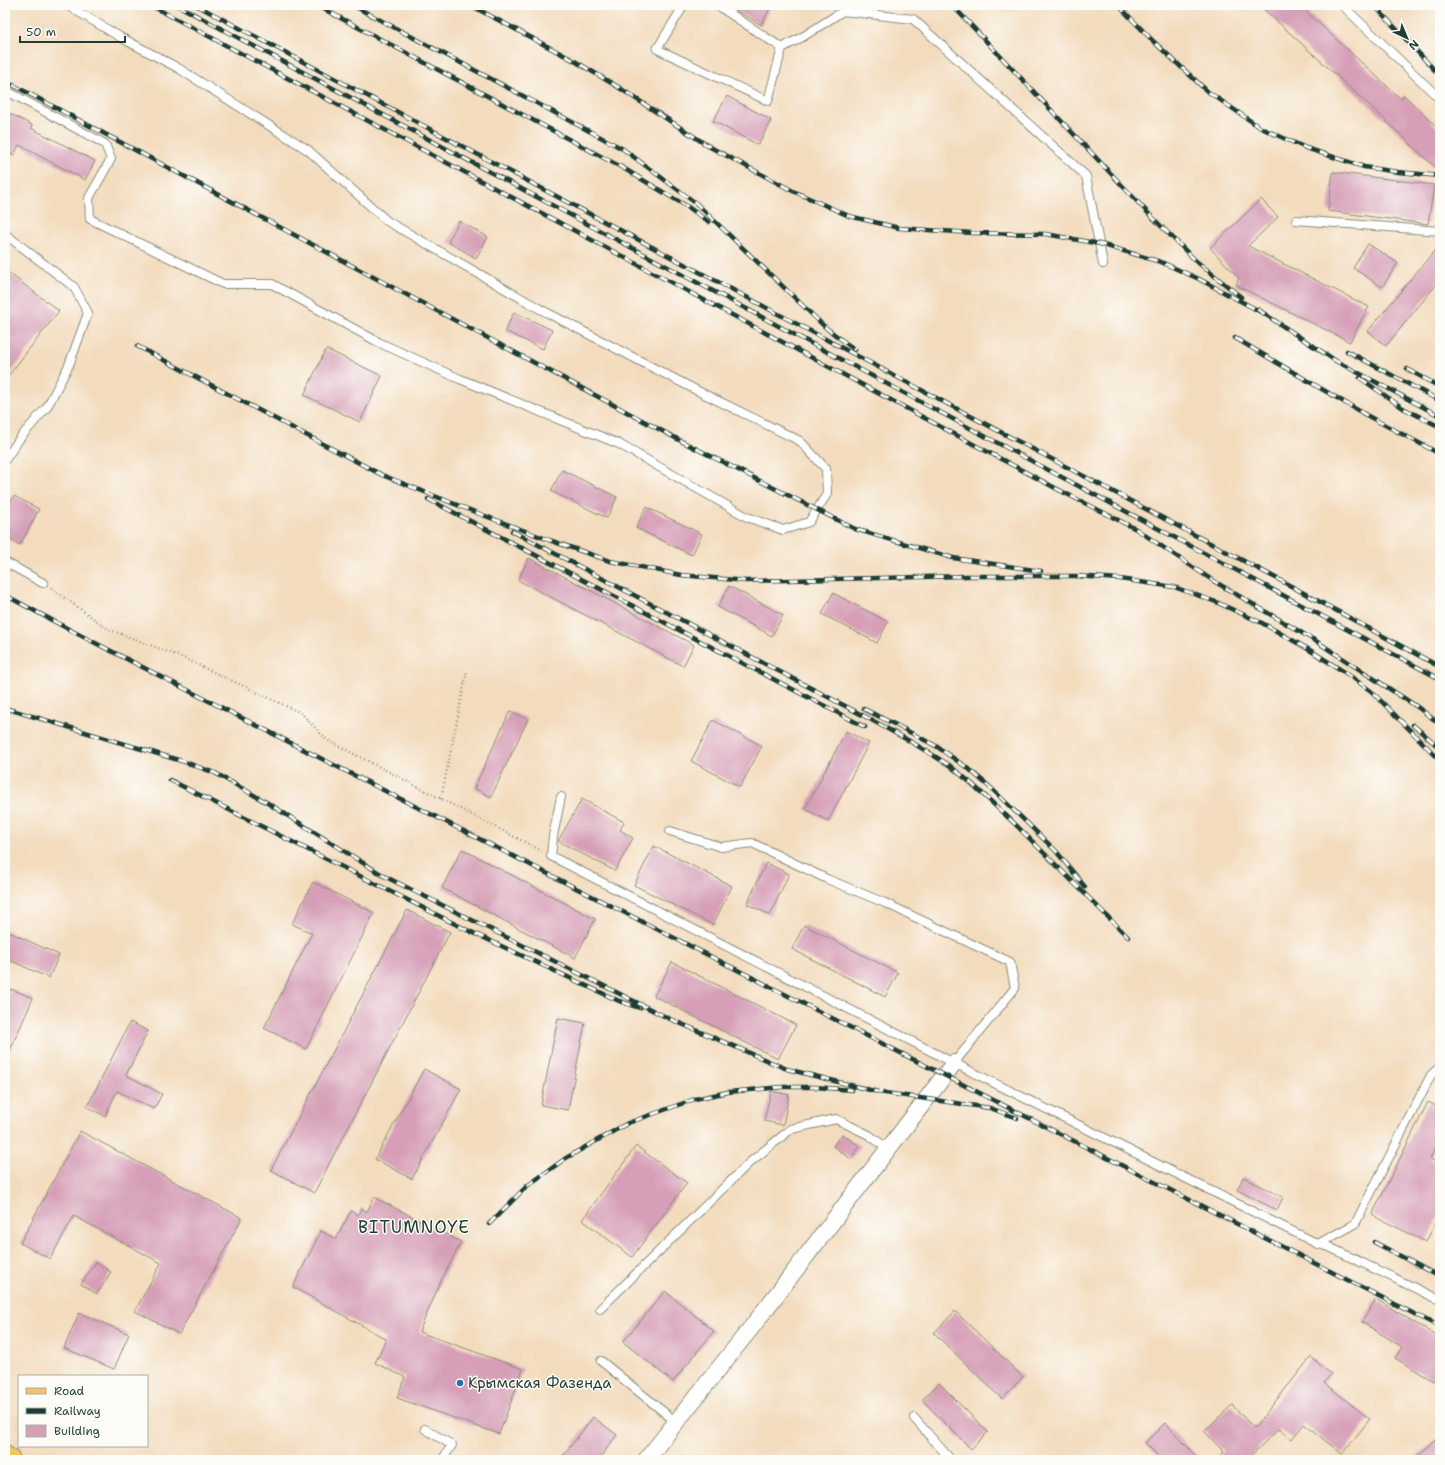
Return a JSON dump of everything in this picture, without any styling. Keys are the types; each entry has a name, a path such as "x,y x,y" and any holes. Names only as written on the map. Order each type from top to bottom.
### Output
{"main road":[{"path":"5,1457 9,1460"}],"street":[{"path":"646,1460 751,1328 954,1063"}],"lane":[{"path":"5,90 105,144 111,159 89,198 90,219 223,284 272,284 380,343 460,379 618,444 747,517 783,530 809,522 827,494 826,469 800,441 698,391 540,309 387,221 308,150 178,68 120,37 68,5"},
{"path":"684,5 657,49 768,100 782,48 843,11 913,19 1086,176 1103,264"},
{"path":"717,5 782,48"},
{"path":"1342,5 1440,99"},
{"path":"1296,220 1440,231"},
{"path":"5,234 74,287 88,313 69,365 47,407 20,438 5,460"},
{"path":"5,562 43,583"},
{"path":"561,796 553,836 552,856 954,1063 1318,1244 1327,1246 1440,1300"},
{"path":"670,831 721,847 752,842 827,879 1010,962 1014,988 954,1063"},
{"path":"1318,1244 1355,1224 1431,1075 1440,1067"},
{"path":"600,1309 749,1162 791,1129 836,1119 869,1134 888,1149"},
{"path":"601,1361 676,1422"},
{"path":"914,1418 951,1460"},
{"path":"424,1429 452,1445 442,1460"}],"path":[{"path":"43,583 108,629 179,656 301,713 327,740 552,856"},
{"path":"441,799 467,671"}],"building":[{"path":"727,5 772,5 761,25"},
{"path":"1259,5 1299,5 1401,99 1404,95 1440,130 1440,172 1380,115"},
{"path":"727,96 771,120 758,145 713,121"},
{"path":"5,111 32,125 31,128 95,161 85,180 19,145 14,155 5,150"},
{"path":"1333,172 1434,185 1428,224 1328,211"},
{"path":"1261,199 1278,217 1248,246 1369,307 1350,342 1236,285 1239,278 1210,248"},
{"path":"459,221 488,237 476,258 448,242"},
{"path":"1368,244 1398,263 1382,287 1353,268"},
{"path":"1440,244 1440,280 1386,346 1368,331"},
{"path":"5,270 59,311 5,380"},
{"path":"514,312 552,330 543,349 505,331"},
{"path":"326,349 382,376 360,422 304,395"},
{"path":"562,470 617,497 607,518 551,491"},
{"path":"14,496 39,509 20,545 5,537 5,512"},
{"path":"646,507 702,534 692,555 636,528"},
{"path":"529,558 694,645 683,666 518,580"},
{"path":"729,586 783,615 772,636 718,607"},
{"path":"833,593 888,622 877,643 822,614"},
{"path":"510,711 528,719 491,797 474,788"},
{"path":"713,720 762,746 740,787 691,761"},
{"path":"846,731 869,743 828,821 805,809"},
{"path":"582,799 624,822 620,830 633,838 615,871 558,841"},
{"path":"654,846 732,886 713,925 634,885"},
{"path":"462,849 595,919 575,958 442,888"},
{"path":"766,863 789,874 770,915 747,904"},
{"path":"313,882 374,913 306,1049 264,1028 312,933 292,924"},
{"path":"407,910 450,932 314,1193 271,1170"},
{"path":"804,925 898,973 885,997 792,949"},
{"path":"5,930 59,955 49,978 5,958"},
{"path":"672,962 796,1025 778,1059 654,996"},
{"path":"11,989 33,998 5,1062 5,1003"},
{"path":"558,1018 585,1023 568,1110 541,1105"},
{"path":"130,1022 148,1031 126,1075 162,1094 154,1109 117,1091 105,1116 87,1107"},
{"path":"424,1069 461,1089 412,1179 375,1159"},
{"path":"771,1091 789,1095 783,1125 764,1121"},
{"path":"1428,1102 1440,1108 1440,1138 1430,1159 1440,1164 1440,1213 1426,1242 1372,1215"},
{"path":"80,1131 242,1218 179,1334 135,1311 161,1263 74,1216 50,1259 20,1243"},
{"path":"842,1134 860,1146 851,1159 833,1146"},
{"path":"636,1146 687,1183 632,1257 582,1220"},
{"path":"1243,1177 1283,1197 1277,1210 1237,1190"},
{"path":"374,1197 461,1242 441,1281 419,1332 523,1369 499,1434 397,1398 405,1377 375,1363 386,1339 293,1287 321,1231 336,1239 351,1211 358,1215 361,1208 367,1212"},
{"path":"96,1262 111,1272 97,1294 81,1284"},
{"path":"665,1291 714,1331 673,1382 623,1342"},
{"path":"1376,1299 1440,1338 1440,1385 1395,1358 1402,1347 1362,1322"},
{"path":"955,1311 1023,1377 1002,1399 934,1333"},
{"path":"79,1313 129,1334 114,1369 64,1348"},
{"path":"1311,1357 1331,1374 1324,1383 1370,1419 1342,1454 1304,1424 1292,1439 1279,1429 1246,1460 1216,1460 1224,1452 1204,1431 1232,1405 1254,1428"},
{"path":"939,1383 988,1432 971,1449 922,1400"},
{"path":"593,1417 617,1435 598,1460 560,1460"},
{"path":"1165,1423 1200,1460 1162,1460 1145,1443"},
{"path":"1440,1437 1440,1460 1412,1460"}],"railway":[{"path":"150,5 1059,490 1136,529 1212,580 1319,643 1416,706 1440,724"},
{"path":"177,5 1440,679"},
{"path":"196,5 1289,585 1440,667"},
{"path":"316,5 623,168 688,207 709,222"},
{"path":"352,5 623,149 697,204 825,327 855,350"},
{"path":"470,5 573,60 618,87 710,147 793,191 849,216 899,228 972,233 1046,234 1100,244 1161,262 1199,279 1261,312"},
{"path":"952,5 1149,214 1196,261 1241,297"},
{"path":"1118,5 1153,41 1207,91 1261,128 1306,148 1364,167 1440,176"},
{"path":"1374,5 1440,76"},
{"path":"13,85 683,442 855,529 953,558 1041,571"},
{"path":"1257,309 1336,361 1440,416"},
{"path":"1235,338 1366,415 1440,454"},
{"path":"137,346 382,475 480,514 610,561 681,575 746,581 967,576 1075,576 1120,579 1174,587 1216,602 1262,623 1346,673 1371,691 1440,760"},
{"path":"1347,351 1440,401"},
{"path":"1407,369 1440,387"},
{"path":"1360,378 1403,408 1440,427"},
{"path":"428,499 865,727"},
{"path":"512,531 868,718 949,765 1013,822 1128,937"},
{"path":"5,595 326,761 1440,1327"},
{"path":"5,708 185,762 215,773 266,802 384,876 670,1019 787,1069 878,1092 990,1108 1017,1118"},
{"path":"864,709 936,746 969,769 1056,851 1085,887"},
{"path":"1413,725 1440,748"},
{"path":"170,780 465,929 619,1001 640,1008"},
{"path":"489,1224 527,1186 566,1158 628,1123 695,1099 728,1092 783,1087 815,1087 852,1090"},
{"path":"1374,1242 1440,1277"}],"place":[{"name":"Крымская Фазенда","path":"460,1383"}],"district":[{"name":"BITUMNOYE","path":"414,1227"}]}
